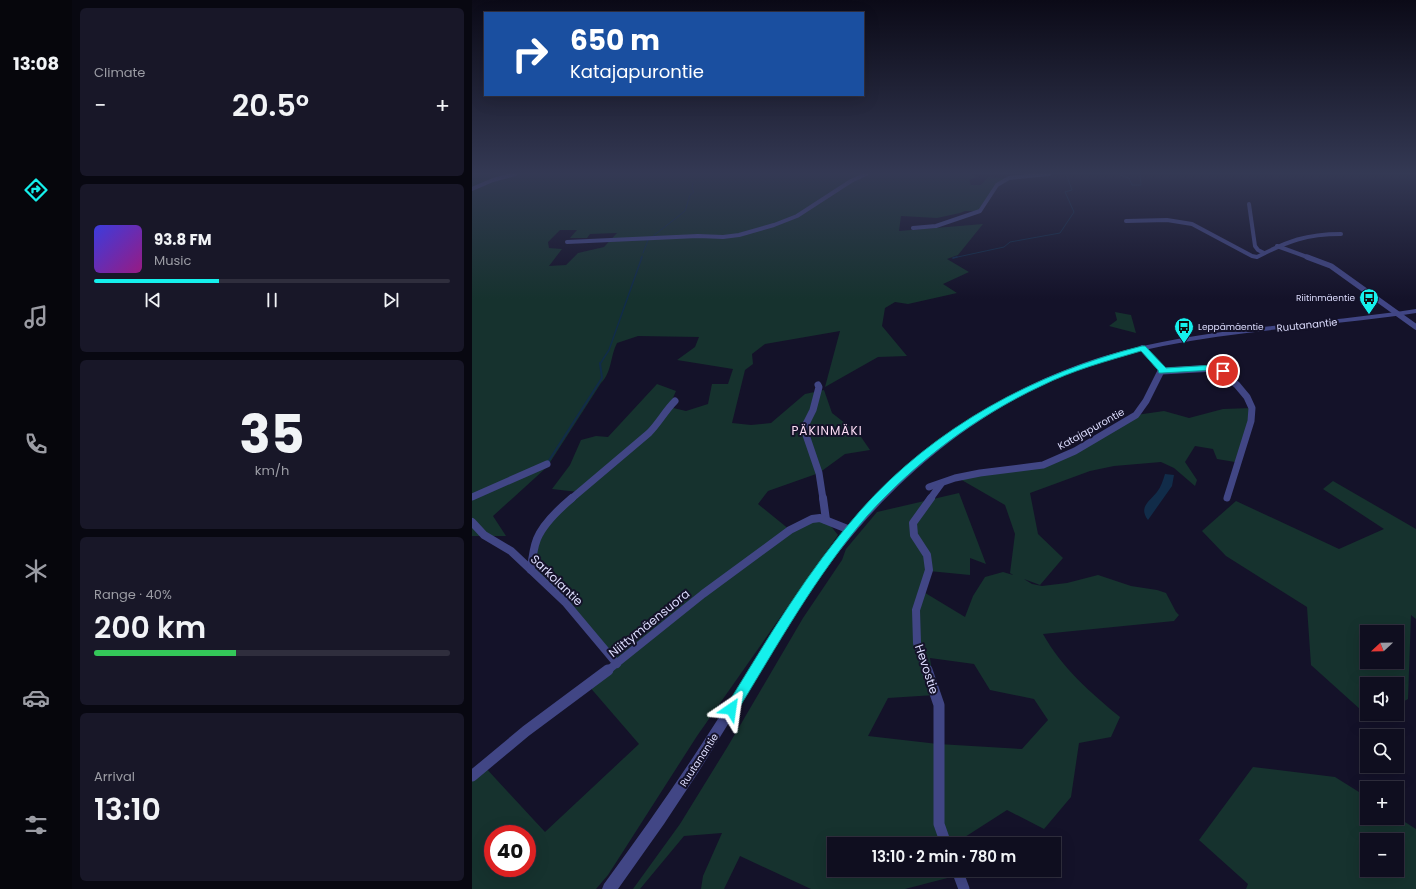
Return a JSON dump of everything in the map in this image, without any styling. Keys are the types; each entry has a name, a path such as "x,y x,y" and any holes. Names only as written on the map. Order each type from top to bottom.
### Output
{"street":[{"path":"567,242 698,236 732,237 774,225 798,215"},
{"path":"913,228 936,226 967,215"},
{"path":"1251,215 1255,246 1258,250 1264,253"},
{"path":"1126,221 1167,220 1184,222 1199,227 1254,257 1259,257 1277,246 1296,240 1319,235 1340,234"},
{"path":"1277,246 1331,266 1416,327"},
{"name":"Ruutanantie","path":"609,889 653,831 707,748 788,617 823,566 850,530 879,497 926,453 973,420 1020,393 1059,375 1110,357 1142,348 1214,335 1349,321 1416,311"},
{"path":"1142,348 1162,369 1162,371 1215,368 1223,371 1245,394 1252,408 1251,421 1227,498"},
{"name":"Katajapurontie","path":"929,487 956,478 980,473 1043,465 1075,451 1136,415 1146,401 1162,371"},
{"path":"818,385 813,410 805,426 805,432 819,473 826,520"},
{"path":"531,570 532,551 536,538 545,526 566,503 649,433 659,423 669,407 675,401"},
{"path":"472,497 547,464"},
{"name":"Hevostie","path":"941,484 913,523 914,535 927,555 928,570 916,610 917,643 939,705 938,824 943,837"},
{"name":"Niittymäensuora","path":"472,776 526,731 617,664 703,594 790,530 812,519 820,518 850,530"},
{"name":"Sarkolantie","path":"472,522 484,535 511,551 566,602 617,664"},
{"path":"959,877 964,889"}],"green space":[{"path":"472,215 949,215 937,218 901,216 899,231 983,224 958,255 947,259 969,272 943,284 957,293 908,304 895,302 885,308 882,326 907,356 878,357 825,387 840,331 765,344 752,354 753,364 745,370 732,423 751,425 771,423 805,394 824,390 832,413 859,434 870,450 845,454 819,473 768,491 758,504 790,530 812,519 826,520 838,535 697,736 608,875 596,889 472,889 472,776 484,766 545,832 639,744 588,685 617,664 531,570 537,538 578,492 552,489 570,465 581,440 596,436 608,437 657,384 676,391 669,407 686,411 708,404 712,384 728,384 733,369 677,360 695,347 699,337 638,336 617,343 605,379 547,467 493,516 506,536 472,536","holes":["560,230 577,230 570,238 587,238 590,234 617,233 604,247 578,253 566,265 549,266 562,249 549,248 548,242"]},
{"path":"1115,312 1131,315 1136,333 1109,326 1117,320"},
{"path":"1252,408 1248,432 1235,462 1217,459 1213,449 1195,446 1185,462 1197,480 1195,486 1174,468 1161,462 1114,466 1090,471 1030,493 1038,534 1063,558 1040,585 1024,579 1032,584 1042,586 1067,583 1098,575 1131,586 1166,593 1179,615 1174,621 1043,634 1059,658 1077,679 1120,717 1111,737 1079,743 1071,797 1044,829 1007,810 965,837 827,837 827,877 951,877 905,889 811,889 740,856 724,889 701,889 703,876 722,833 684,836 640,889 633,889 680,824 728,746 803,618 842,560 846,549 877,512 959,493 986,564 970,558 970,575 929,571 922,591 965,617 973,596 985,577 1003,572 1013,575 1010,573 1015,534 1005,505 960,479 1043,465 1136,415 1164,411 1189,418 1223,409","holes":["930,658 974,664 990,690 1034,699 1048,720 1022,749 938,744 868,736 888,698 935,695"]},
{"path":"1333,481 1416,529 1416,619 1411,615 1408,699 1404,701 1404,677 1360,677 1360,709 1311,665 1307,607 1226,556 1202,531 1236,501 1339,549 1384,529 1323,489"},
{"path":"1253,767 1335,777 1360,793 1360,825 1404,825 1404,821 1416,829 1416,889 1246,889 1248,884 1199,840"}],"water":[{"path":"1165,474 1174,475 1172,486 1148,520 1144,511 1146,504 1158,490"}],"waterway":[{"path":"643,253 648,240 679,215"},
{"path":"957,257 953,258 1004,247 1010,242 1060,233 1072,215"},
{"path":"600,364 609,350 642,257"},
{"path":"548,462 602,378 600,364"}],"place":[{"name":"Riitinmäentie","path":"1369,315"},
{"name":"Leppämäentie","path":"1184,344"}],"district":[{"name":"PÄKINMÄKI","path":"827,430"}],"route":[{"path":"731,709 788,617 850,530 879,497 926,453 947,437 999,404 1039,383 1110,357 1142,348 1162,369 1162,371 1207,368 1215,368 1223,371"}]}
